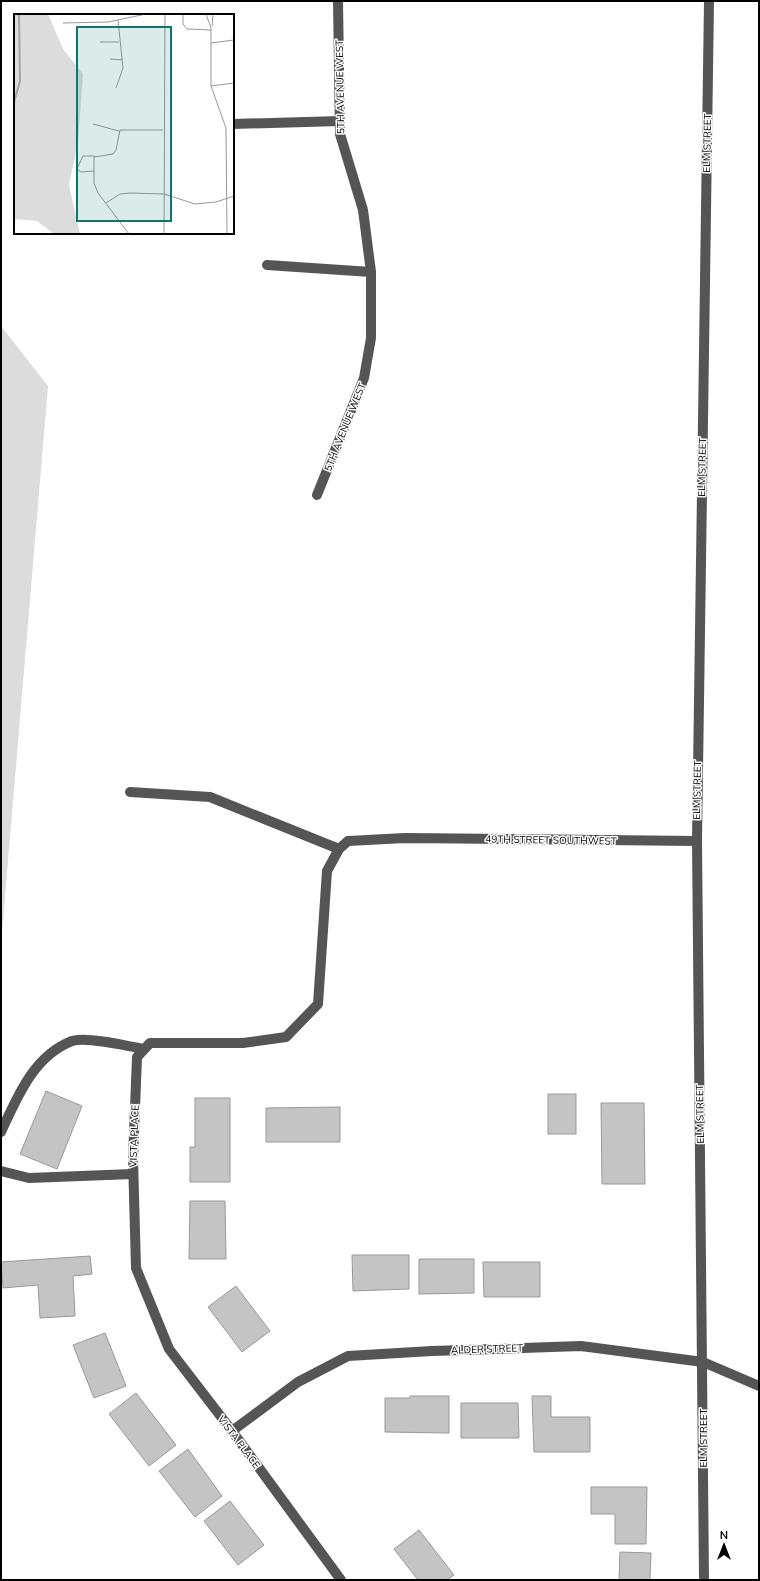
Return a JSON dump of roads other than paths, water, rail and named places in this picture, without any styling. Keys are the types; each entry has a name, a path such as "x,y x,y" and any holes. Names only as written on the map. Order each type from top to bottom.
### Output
{"street":[{"name":"5TH AVENUE WEST","path":"318,495 364,378 371,338 371,272 363,210 340,134 338,1"},
{"name":"ELM STREET","path":"704,1580 697,841 709,1"},
{"path":"234,124 340,121"},
{"path":"267,265 371,272"},
{"path":"1,1132 27,1079 49,1054 73,1040 97,1041 144,1049 150,1043 243,1043 286,1037 318,1004 327,871 339,849 210,797 130,792"},
{"name":"49TH STREET SOUTHWEST","path":"339,849 348,841 405,838 697,841"},
{"name":"VISTA PLACE","path":"144,1049 137,1057 133,1174 136,1268 169,1350 232,1431 341,1580"},
{"path":"1,1171 29,1178 133,1174"},
{"name":"ALDER STREET","path":"232,1431 298,1382 348,1356 432,1351 581,1346 703,1362 759,1386"}]}
